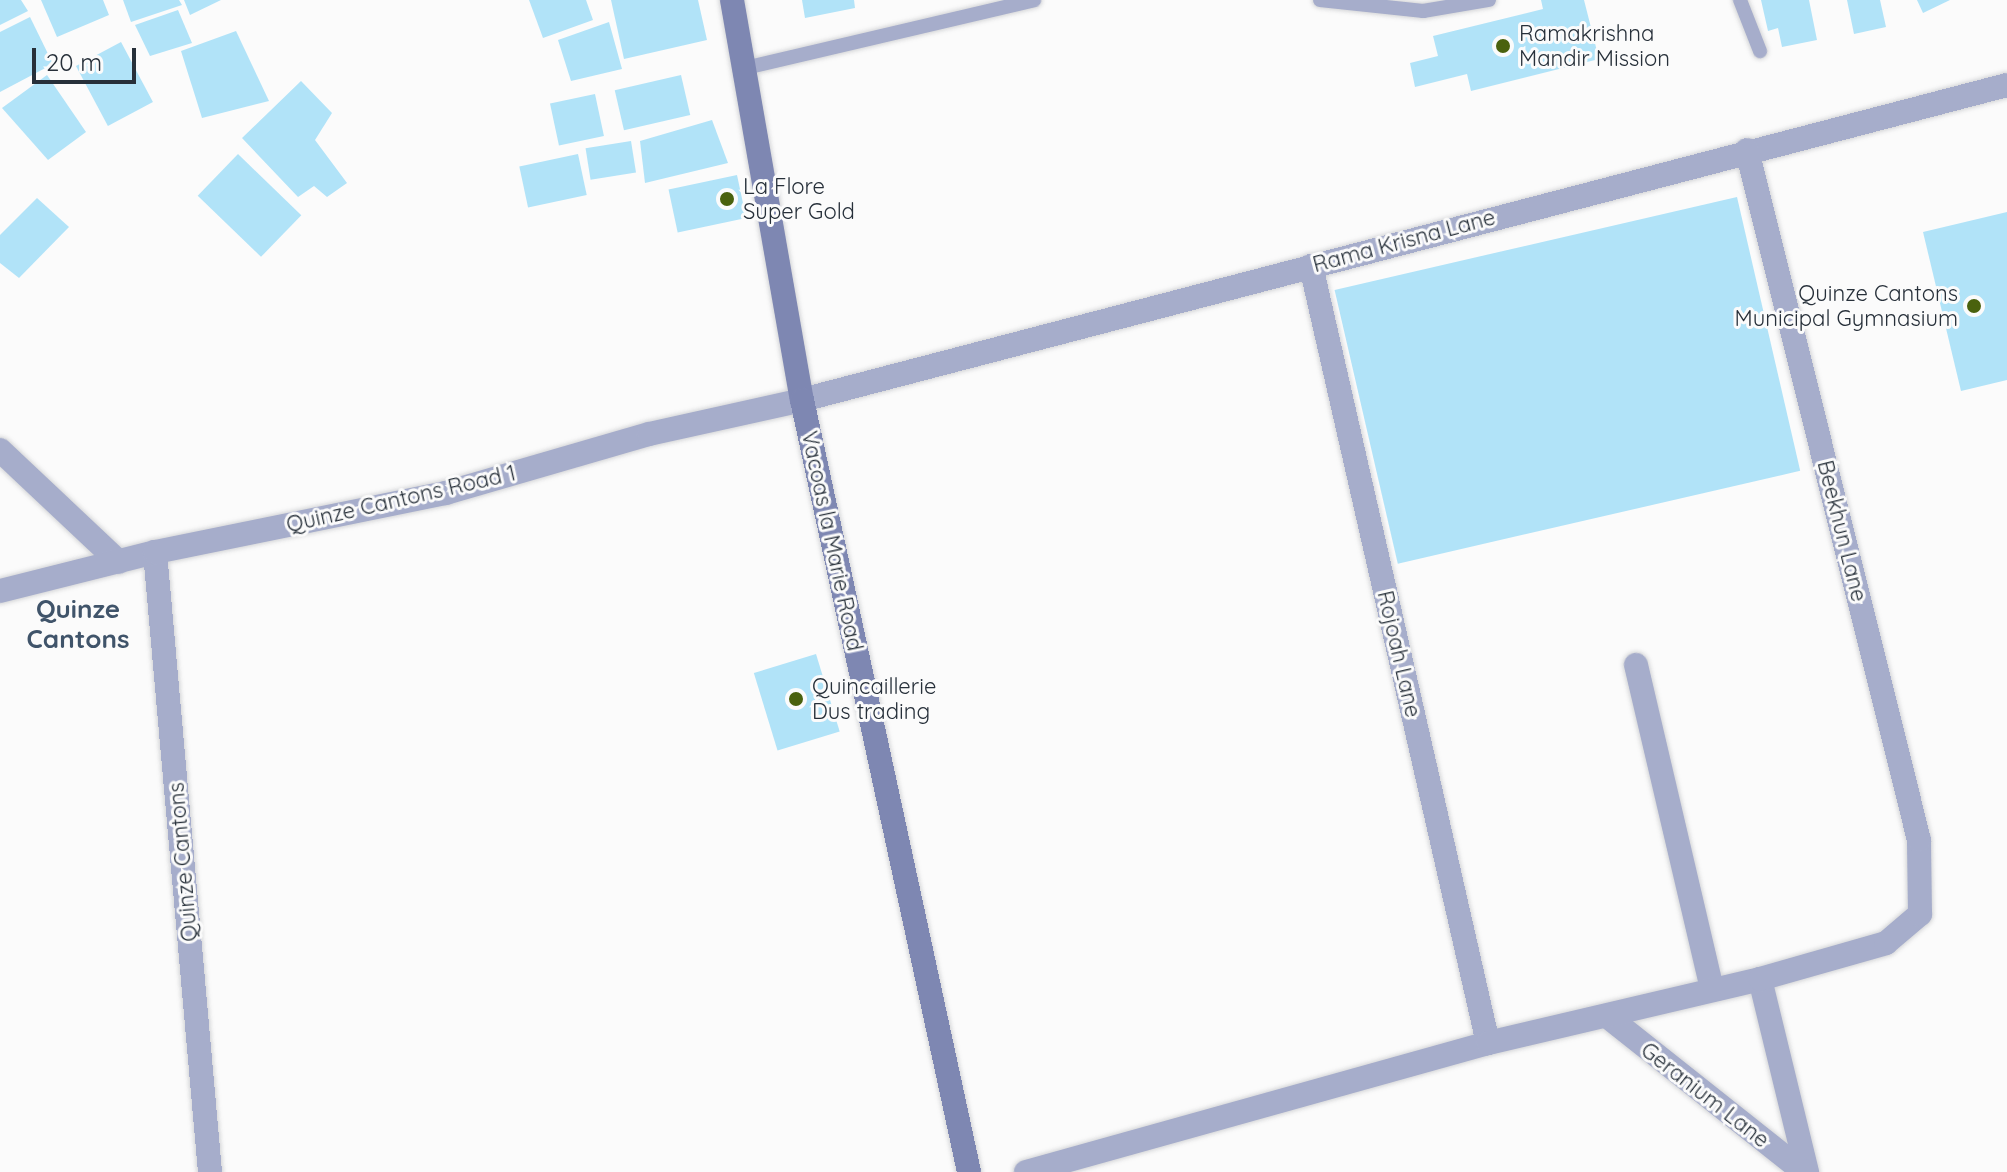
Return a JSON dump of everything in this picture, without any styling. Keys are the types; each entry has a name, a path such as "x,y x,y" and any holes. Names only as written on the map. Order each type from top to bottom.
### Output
{"main road":[{"name":"Vacoas la Marie Road","path":"732,0 802,400 969,1172"}],"street":[{"name":"Rama Krisna Lane","path":"802,400 1747,150 2007,85"},
{"name":"Beekhun Lane","path":"1747,150 1919,840 1920,914 1886,943 1760,979"},
{"name":"Rojoah Lane","path":"1311,266 1488,1043"},
{"name":"Quinze Cantons Road 1","path":"0,591 155,552 446,493 649,434 802,400"},
{"path":"0,450 119,562"},
{"name":"Quinze Cantons","path":"155,552 210,1172"},
{"path":"1636,665 1712,989"},
{"path":"1026,1172 1488,1043 1760,979 1806,1172"},
{"name":"Geranium Lane","path":"1607,1016 1806,1172"}],"lane":[{"path":"745,68 1034,0"},
{"path":"1320,0 1423,11 1489,0"},
{"path":"1740,0 1760,51"}],"building":[{"path":"0,0 21,0 28,11 0,25"},
{"path":"41,0 103,0 109,15 57,37"},
{"path":"123,0 179,0 182,5 131,22"},
{"path":"184,0 221,0 190,15"},
{"path":"529,0 586,0 593,20 543,38"},
{"path":"611,0 698,0 707,40 624,59"},
{"path":"802,0 854,0 855,8 805,18"},
{"path":"1541,0 1584,0 1599,59 1471,91 1467,74 1415,87 1410,63 1438,56 1433,36 1543,9"},
{"path":"1761,0 1809,0 1817,40 1782,47 1778,28 1768,31"},
{"path":"1847,0 1880,0 1886,27 1854,34"},
{"path":"1917,0 1950,0 1923,13"},
{"path":"178,10 192,43 150,56 135,25"},
{"path":"30,17 53,64 0,92 0,32"},
{"path":"609,22 622,69 571,81 558,40"},
{"path":"236,31 269,101 202,118 181,51"},
{"path":"121,42 153,102 108,126 76,66"},
{"path":"47,75 86,132 48,160 2,108"},
{"path":"681,75 690,115 624,130 615,90"},
{"path":"301,81 332,113 315,140 347,183 327,197 314,186 298,197 242,138"},
{"path":"595,94 604,136 559,146 550,104"},
{"path":"712,120 728,163 645,183 640,141"},
{"path":"631,141 636,173 591,180 586,148"},
{"path":"238,154 301,215 261,257 198,196"},
{"path":"578,154 587,195 528,208 519,166"},
{"path":"737,175 746,218 678,233 669,190"},
{"path":"1737,197 1800,471 1398,564 1335,290"},
{"path":"37,198 69,227 19,278 0,263 0,235"},
{"name":"Quinze Cantons Municipal Gymnasium","path":"2007,212 2007,380 1961,391 1923,232"},
{"name":"Quincaillerie Dus trading","path":"816,654 840,731 778,750 754,673"}],"place":[{"name":"Ramakrishna Mandir Mission","path":"1503,46"},
{"name":"La Flore Super Gold","path":"727,199"},
{"name":"Quinze Cantons Municipal Gymnasium","path":"1974,306"},
{"name":"Quincaillerie Dus trading","path":"796,699"}],"district":[{"name":"Quinze Cantons","path":"78,624"}]}
